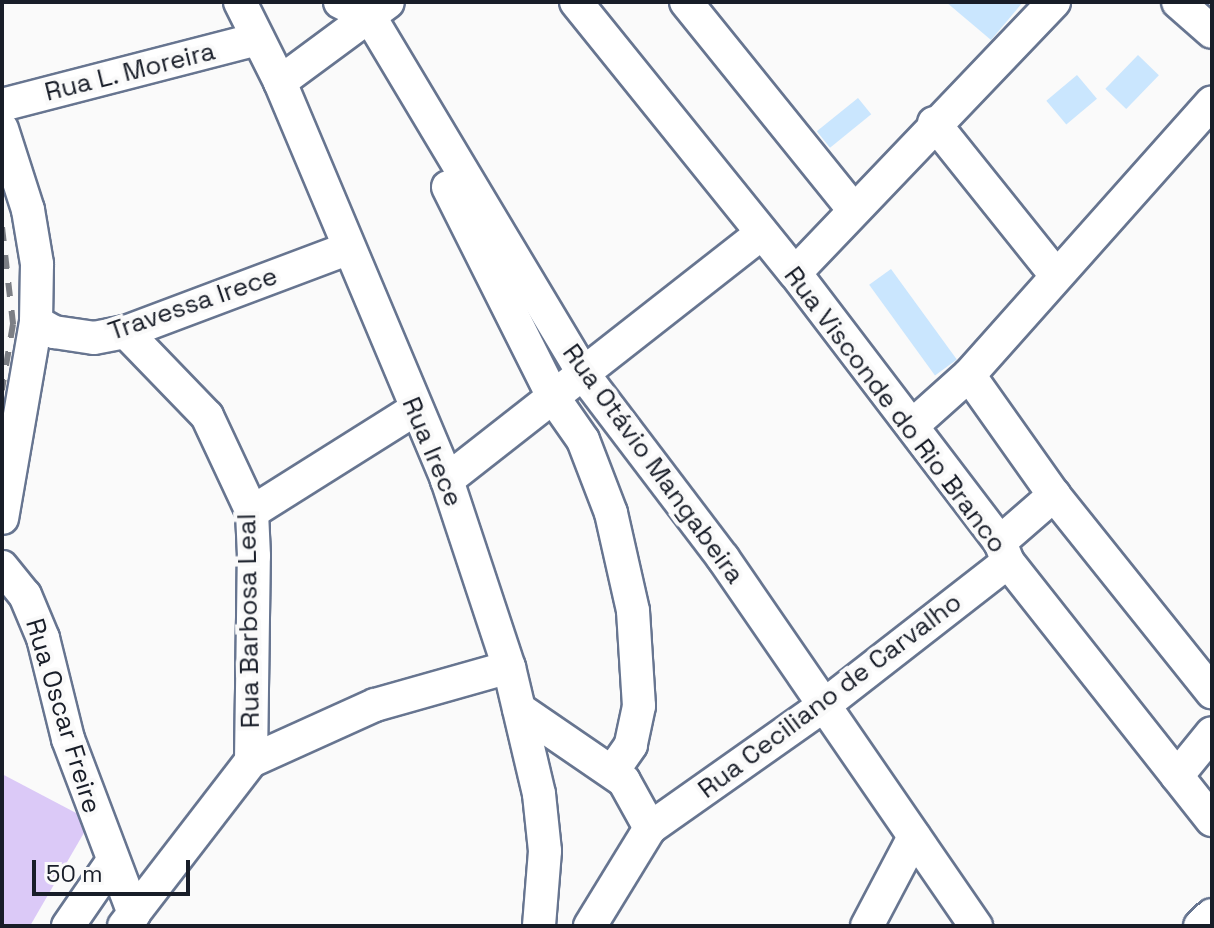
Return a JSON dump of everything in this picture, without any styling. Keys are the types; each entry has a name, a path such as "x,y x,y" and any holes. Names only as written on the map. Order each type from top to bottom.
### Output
{"street":[{"name":"Rua Irece","path":"240,2 280,82 414,410 447,480 509,667 545,851 538,925"},
{"name":"Rua Visconde do Rio Branco","path":"576,2 795,273 913,425 1004,552 1212,820"},
{"path":"686,2 854,210"},
{"path":"795,273 934,123 1054,2"},
{"path":"1178,2 1212,32"},
{"path":"280,82 359,10"},
{"name":"Rua Otávio Mangabeira","path":"359,10 584,375 714,545 976,926"},
{"name":"Rua Otávio Mangabeira","path":"359,10 553,397 600,477 633,611 639,706 631,745 613,771"},
{"name":"Rua L. Moreira","path":"2,105 258,39"},
{"path":"913,425 969,375 1055,274 1212,102"},
{"path":"934,123 1055,274"},
{"path":"2,129 28,210 36,322 2,518"},
{"path":"447,480 762,233"},
{"name":"Travessa Irece","path":"36,322 54,332 94,338 126,332 349,248"},
{"name":"Rua Barbosa Leal","path":"126,332 207,416 252,512 251,761 178,848 138,922"},
{"path":"969,375 1054,495 1212,692"},
{"path":"252,512 414,410"},
{"name":"Rua Ceciliano de Carvalho","path":"650,828 823,706 1004,552 1054,495"},
{"name":"Rua Oscar Freire","path":"2,567 25,595 43,638 68,739 112,862 138,922"},
{"path":"251,761 375,705 509,667"},
{"path":"519,709 613,771 650,828 590,926"},
{"path":"1177,776 1212,733"},
{"path":"867,926 914,837"},
{"path":"68,926 112,862"},
{"path":"1200,926 1212,915"}],"shaded area":[{"path":"2,774 78,814 85,831 30,926 2,926"}],"building":[{"path":"946,2 1023,2 991,40"},
{"path":"1138,55 1159,75 1126,109 1105,89"},
{"path":"1077,75 1097,99 1066,124 1046,101"},
{"path":"858,98 871,114 830,148 817,131"},
{"path":"891,269 957,360 935,375 869,285"}],"railway":[{"path":"2,227 13,324 2,390"}]}
